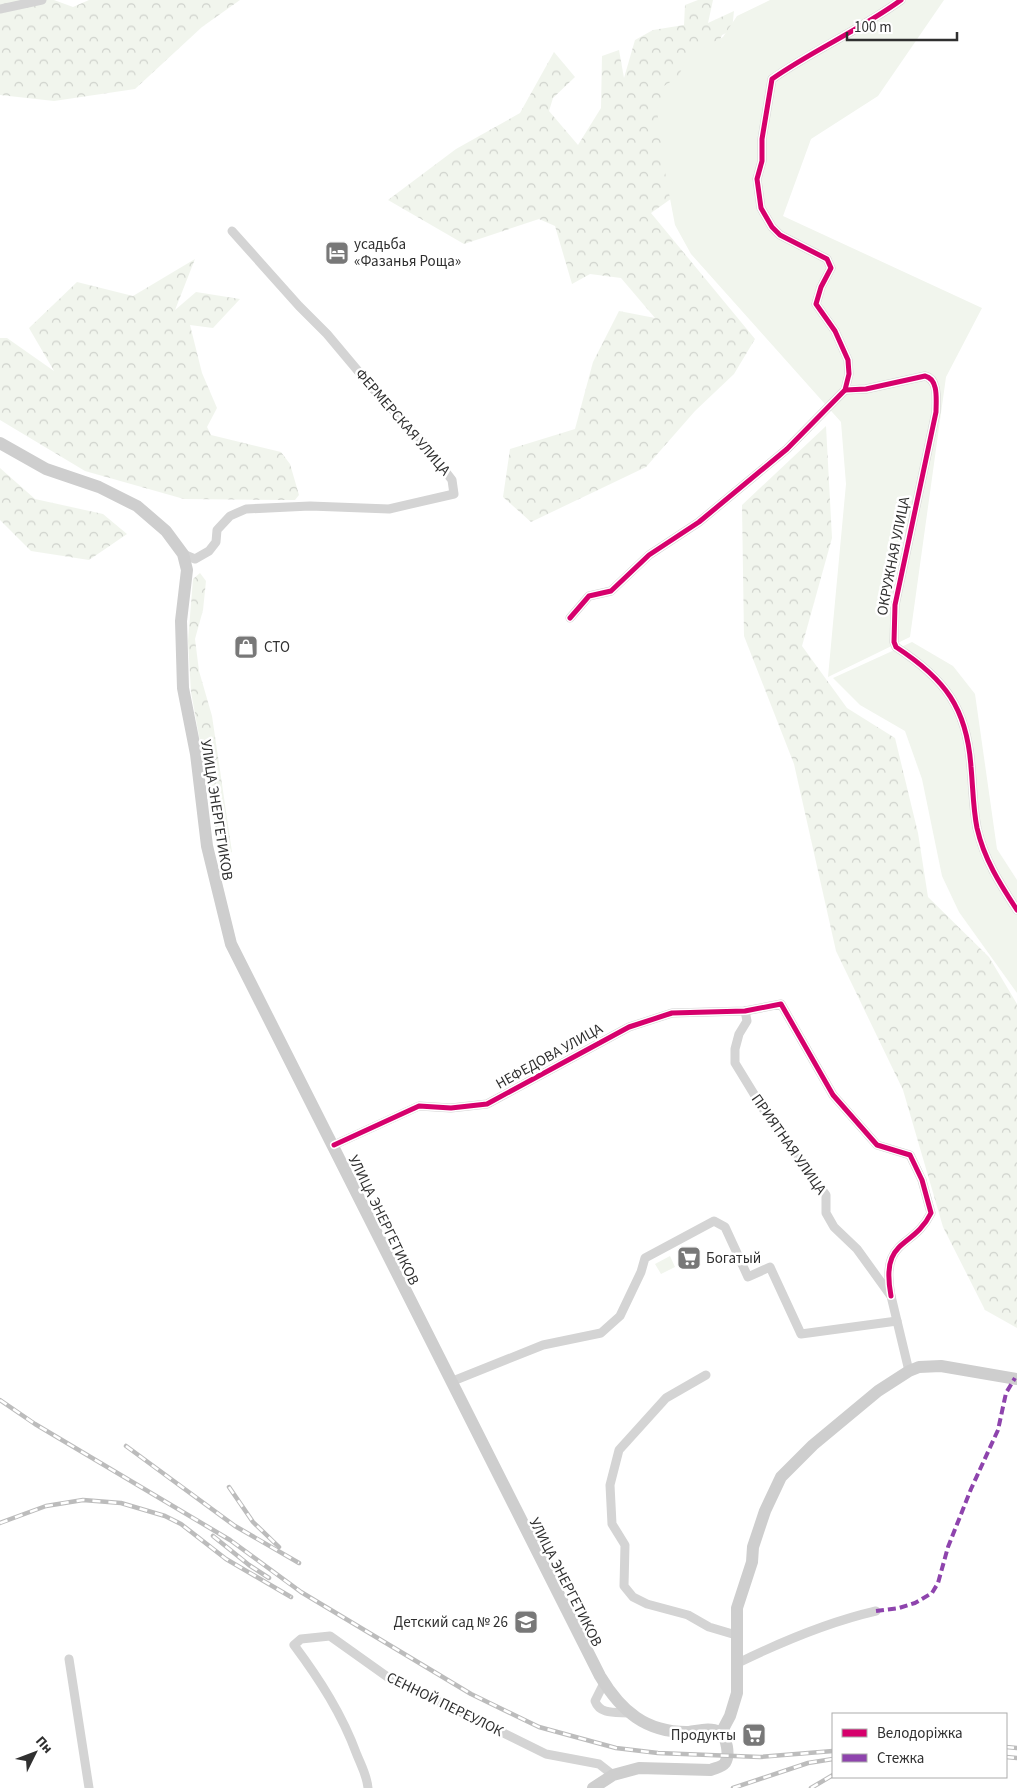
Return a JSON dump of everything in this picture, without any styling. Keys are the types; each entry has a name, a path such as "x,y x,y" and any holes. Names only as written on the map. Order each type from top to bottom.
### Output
{"main road":[{"path":"0,443 46,469 99,487 137,506 166,531 189,556"},
{"name":"УЛИЦА ЭНЕРГЕТИКОВ","path":"189,556 182,621 183,688 196,754 208,846 231,944 334,1145 419,1319 453,1381 537,1555 604,1684 614,1699 629,1713 647,1724 667,1731 711,1730 721,1733"},
{"path":"593,1788 613,1775 639,1768 711,1770 721,1766 726,1760 727,1746 721,1733 730,1716 737,1694 737,1608 752,1562 753,1547 765,1510 781,1477 812,1445 871,1396 919,1367 941,1366 1017,1379"}],"street":[{"path":"0,9 42,0"},
{"path":"570,618 589,596 611,591 649,555 699,522 788,449 845,390 849,374 848,360 835,331 816,304 817,296 831,268 830,264 827,259 780,235 765,217 757,188 758,168 762,160 762,139 772,79 798,60 864,24 900,0"},
{"name":"ФЕРМЕРСКАЯ УЛИЦА","path":"189,556 209,551 216,542 217,530 230,516 246,509 310,506 389,509 454,494 452,480 422,441 232,231"},
{"name":"ОКРУЖНАЯ УЛИЦА","path":"845,390 866,389 925,376 932,381 935,389 934,420 894,605 894,642 896,647 927,668 940,682 958,708 969,747 974,813 982,847 988,863 1017,910"},
{"name":"НЕФЕДОВА УЛИЦА","path":"334,1145 419,1106 451,1108 487,1104 553,1067 637,1024 672,1013 745,1011 781,1004 833,1095 876,1146 910,1155 922,1180 931,1213 926,1222 900,1244 893,1254 888,1269 891,1296"},
{"name":"ПРИЯТНАЯ УЛИЦА","path":"745,1011 747,1021 738,1034 735,1063 773,1125 794,1150 826,1195 826,1213 834,1228 857,1249 891,1296 910,1371"},
{"path":"453,1381 543,1345 601,1333 620,1316 641,1272 645,1258 714,1222 725,1227 748,1277 770,1267 801,1334 897,1321"},
{"path":"706,1375 666,1398 619,1450 610,1485 612,1524 625,1545 624,1586 633,1597 647,1604 688,1614 709,1626 736,1635"},
{"path":"738,1663 816,1628 845,1618 876,1611"},
{"name":"СЕННОЙ ПЕРЕУЛОК","path":"368,1788 367,1776 345,1722 294,1645 301,1639 330,1636 396,1683 416,1690 546,1754 599,1764 613,1775"},
{"path":"69,1659 89,1788"},
{"path":"604,1684 595,1701 597,1706 609,1712 629,1713"}],"green space":[{"path":"0,0 54,0 73,7 89,0 240,0 202,27 135,89 54,101 0,95"},
{"path":"698,0 713,0 708,23 734,11 732,30 722,35 698,94 675,196 651,213 755,339 734,374 695,411 646,467 531,522 503,497 510,449 575,429 593,362 619,311 655,318 621,278 590,274 572,284 555,226 539,219 464,244 388,200 456,149 520,113 554,52 575,77 553,98 549,111 578,145 601,108 602,56 619,50 624,78 635,40 653,30 684,25 685,5"},
{"path":"770,0 944,0 878,96 811,139 783,216 982,308 946,377 910,637 828,677 846,484 841,422 691,254 675,225 665,172 657,110 664,86 678,77 688,56 723,37 737,16"},
{"path":"195,259 175,310 196,292 240,299 213,328 190,325 202,373 217,408 207,427 211,435 281,452 290,464 299,495 295,500 184,499 85,471 0,420 0,338 7,338 54,371 29,328 77,282 133,296"},
{"path":"826,426 832,538 802,646 847,708 895,738 918,833 928,897 989,957 1017,1004 1017,1328 985,1310 943,1227 903,1090 836,951 794,764 744,636 742,505"},
{"path":"0,468 35,499 103,514 127,534 89,560 31,551 0,520"},
{"path":"200,573 206,581 203,610 195,639 199,671 212,716 232,852 221,857 191,692 188,641 193,579"},
{"path":"912,642 953,666 975,694 997,849 1017,880 1017,993 959,912 942,876 922,779 905,731 860,705 833,678"},
{"path":"670,1256 675,1267 661,1274 655,1264"}],"railway":[{"path":"0,1400 35,1424 230,1540 301,1592 471,1694 539,1727 616,1748 658,1753 760,1757 832,1751"},
{"path":"126,1446 235,1526 299,1563"},
{"path":"229,1487 253,1522 279,1547"},
{"path":"0,1523 46,1506 83,1500 121,1503 165,1516 181,1524 226,1559 291,1597"},
{"path":"213,1536 249,1565 269,1578"},
{"path":"1007,1747 1017,1748"},
{"path":"1007,1757 1017,1758"},
{"path":"733,1788 808,1763 832,1759"},
{"path":"811,1788 832,1776"}],"marked path":[{"path":"876,1611 899,1608 915,1603 932,1593 938,1583 948,1547 971,1489 998,1430 1006,1393 1015,1378"}],"cycle path":[{"path":"570,618 589,596 611,591 649,555 699,522 787,449 845,390 849,374 848,360 835,331 816,304 821,287 831,268 827,259 780,235 772,227 761,208 757,179 762,161 762,139 772,79 901,0"},
{"path":"845,390 866,389 925,376 933,381 935,386 936,412 895,605 894,642 896,647 928,671 940,683 958,712 969,746 975,813 980,839 993,871 1017,910"},
{"path":"334,1145 419,1106 451,1108 487,1104 629,1027 672,1013 745,1011 781,1004 833,1095 877,1145 910,1155 922,1180 931,1213 924,1225 900,1246 894,1254 890,1263 891,1296"}],"place":[{"name":"усадьба «Фазанья Роща»","path":"337,253"},
{"name":"СТО","path":"246,647"},
{"name":"Богатый","path":"689,1258"},
{"name":"Детский сад № 26","path":"526,1622"},
{"name":"Продукты","path":"754,1735"}]}
